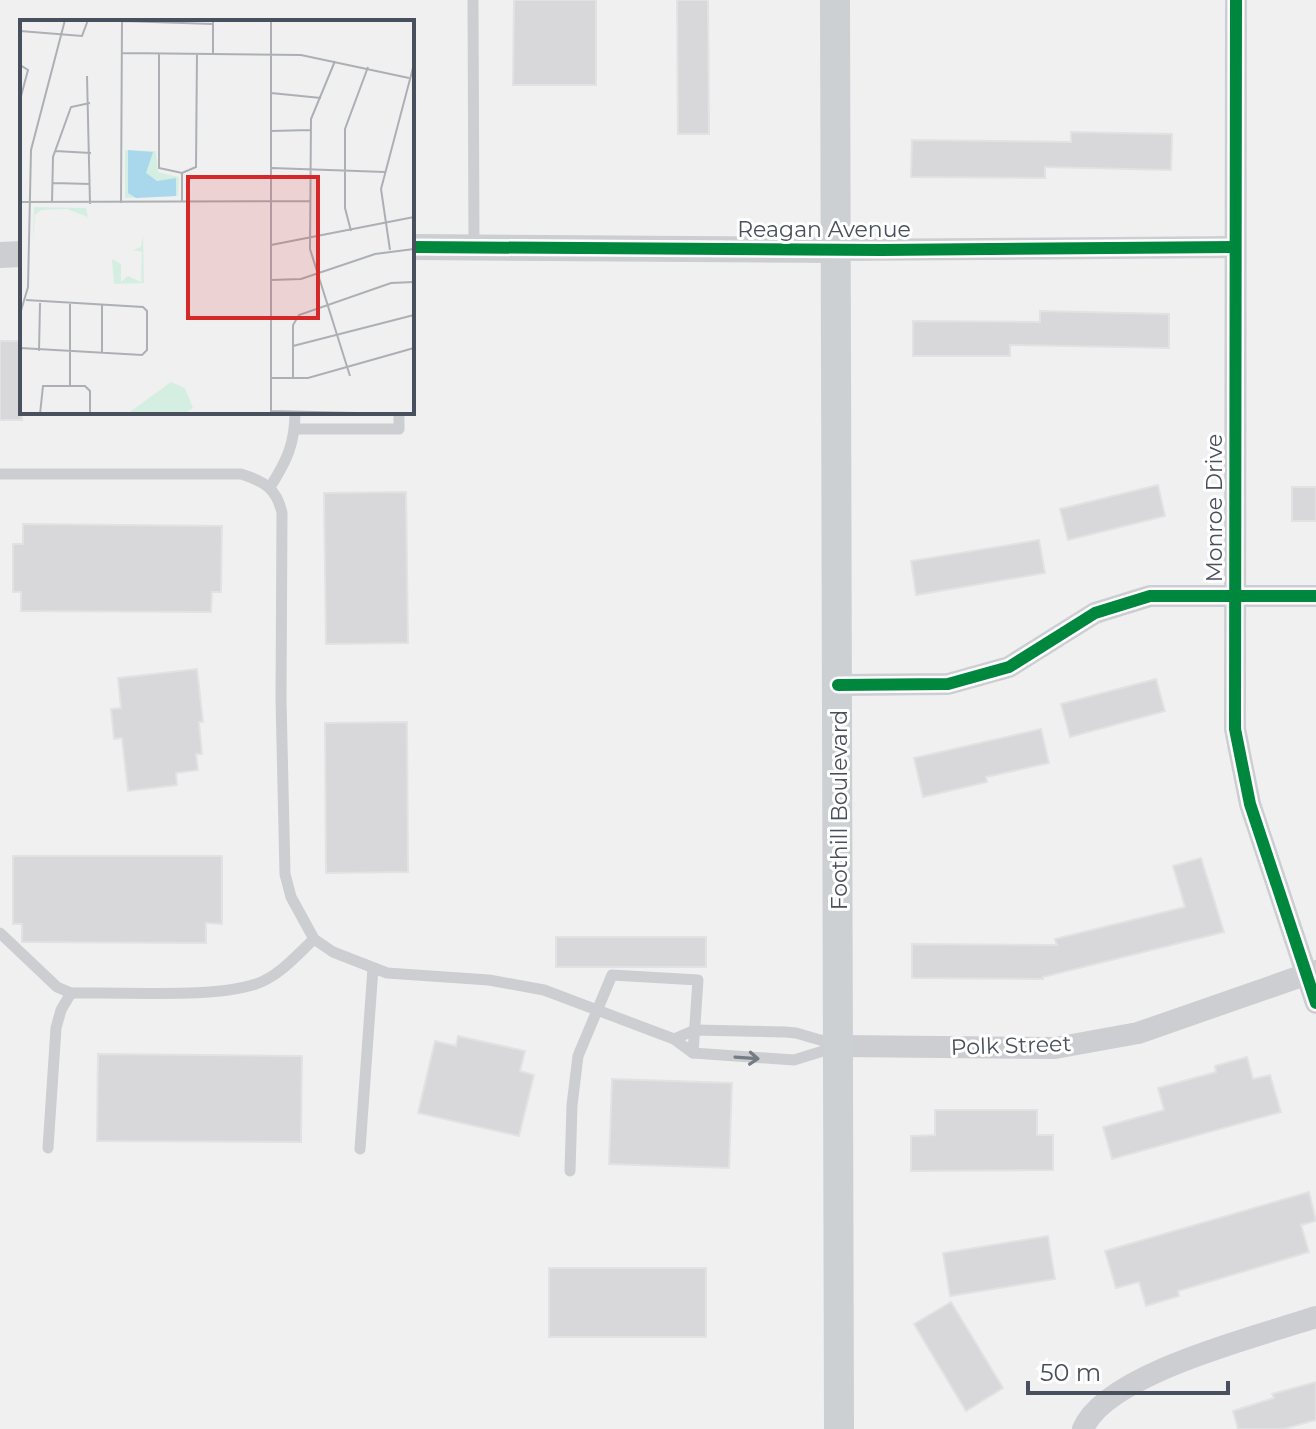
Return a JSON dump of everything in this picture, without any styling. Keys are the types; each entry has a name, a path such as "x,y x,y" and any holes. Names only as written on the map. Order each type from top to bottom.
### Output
{"main road":[{"name":"Foothill Boulevard","path":"835,0 839,1429"}],"street":[{"name":"Monroe Drive","path":"1236,0 1235,729 1250,804 1311,972 1316,1003"},
{"name":"Reagan Avenue","path":"414,247 836,250 1235,247"},
{"path":"0,255 20,254"},
{"path":"838,685 948,684 1009,667 1095,613 1150,596 1316,596"},
{"name":"Polk Street","path":"840,1046 1055,1048 1138,1033 1311,972"},
{"path":"1083,1429 1086,1422 1116,1392 1159,1369 1316,1317"}],"lane":[{"path":"473,0 474,247"},
{"path":"270,487 291,452 295,414"},
{"path":"295,429 399,429 399,414"},
{"path":"0,474 241,474 270,487 279,499 282,513 281,699 285,874 291,897 314,939 333,952 387,973 489,980 544,990 674,1039 693,1053 794,1060 840,1046"},
{"path":"0,933 57,987 71,993 236,989 257,984 280,971 314,939"},
{"path":"360,1149 373,968"},
{"path":"570,1171 572,1105 578,1056 612,975 698,980 693,1053"},
{"path":"48,1148 56,1028 61,1010 71,993"},
{"path":"674,1039 695,1030 796,1033 840,1046"}],"building":[{"path":"514,0 596,0 596,85 513,85"},
{"path":"677,0 708,0 709,134 678,134"},
{"path":"1071,132 1172,134 1171,170 1045,167 1045,178 911,177 912,140 1071,142"},
{"path":"1040,311 1169,314 1169,348 1010,345 1010,356 913,356 913,321 1040,322"},
{"path":"0,341 20,341 22,420 0,420"},
{"path":"1158,485 1165,516 1068,540 1060,509"},
{"path":"1292,487 1316,487 1316,521 1292,521"},
{"path":"406,492 408,643 326,644 324,493"},
{"path":"23,524 222,526 221,592 212,592 211,612 21,611 21,592 13,592 13,544 23,544"},
{"path":"1039,540 1045,573 916,595 911,561"},
{"path":"197,669 203,722 199,722 202,754 196,754 198,770 176,773 177,785 128,791 122,738 114,739 111,709 121,708 118,678"},
{"path":"1156,679 1165,711 1070,737 1061,704"},
{"path":"407,722 408,872 326,873 325,723"},
{"path":"1041,729 1049,763 986,777 987,782 923,797 914,758"},
{"path":"13,856 222,856 222,924 206,923 206,943 22,942 22,924 13,924"},
{"path":"1201,858 1224,932 1043,979 912,978 912,944 1057,945 1055,939 1185,907 1173,866"},
{"path":"556,937 706,937 706,967 556,967"},
{"path":"458,1036 525,1051 520,1071 534,1075 519,1136 418,1113 435,1041 456,1046"},
{"path":"98,1054 302,1056 301,1142 97,1141"},
{"path":"1247,1057 1253,1079 1270,1075 1281,1112 1112,1159 1103,1127 1164,1110 1158,1088 1216,1072 1215,1066"},
{"path":"612,1079 732,1083 729,1168 609,1164"},
{"path":"935,1110 1037,1110 1037,1135 1053,1135 1053,1170 911,1171 911,1136 935,1135"},
{"path":"1309,1192 1316,1221 1301,1225 1309,1252 1178,1291 1179,1296 1146,1306 1139,1282 1116,1288 1105,1251"},
{"path":"1048,1236 1055,1279 950,1296 943,1253"},
{"path":"549,1268 706,1268 706,1337 549,1337"},
{"path":"951,1302 1003,1388 966,1411 914,1324"},
{"path":"1316,1382 1316,1420 1283,1429 1238,1429 1233,1411 1274,1398 1272,1394"}],"cycle path":[{"path":"1236,0 1235,729 1250,804 1316,1003"},
{"path":"414,247 882,250 1235,247"},
{"path":"838,685 948,684 1009,667 1095,613 1150,596 1316,596"}]}
